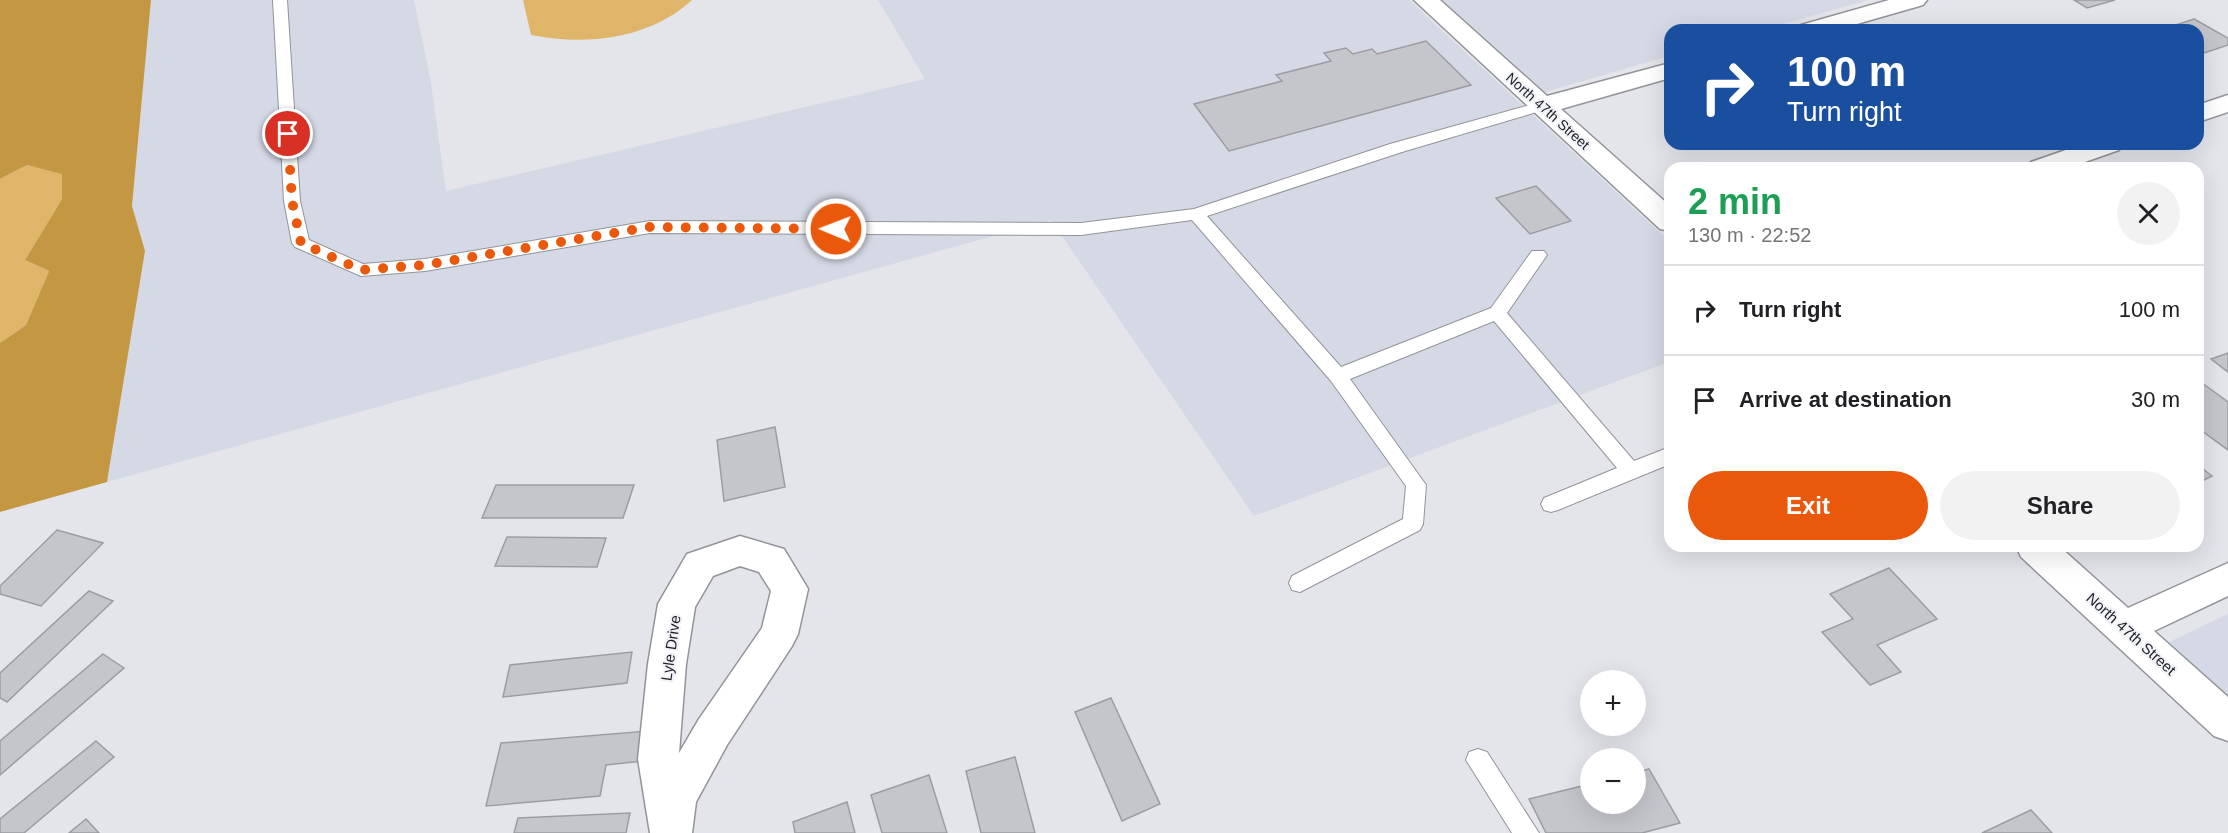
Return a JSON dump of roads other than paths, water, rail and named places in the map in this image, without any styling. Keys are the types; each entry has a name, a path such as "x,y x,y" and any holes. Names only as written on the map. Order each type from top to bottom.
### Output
{"street":[{"name":"North 47th Street","path":"1426,0 1664,217"},
{"path":"1831,24 1915,0"},
{"path":"1542,106 1664,72"},
{"path":"2204,112 2228,103"},
{"path":"2058,162 2093,150"},
{"name":"Lyle Drive","path":"740,551 771,560 790,589 779,634 713,732 676,798 671,829 658,759 667,664 677,604 700,566 740,551"},
{"name":"North 47th Street","path":"2041,552 2126,627 2228,723"},
{"path":"2126,627 2228,579"}],"lane":[{"path":"280,0 292,201 301,243 361,270 425,265 650,227 1081,229 1196,214 1396,148 1542,106"},
{"path":"1196,214 1338,376 1416,485 1413,525 1300,583"},
{"path":"1338,376 1497,313 1538,255"},
{"path":"1497,313 1631,471"},
{"path":"1551,504 1664,457"},
{"path":"1478,760 1526,833"}]}
